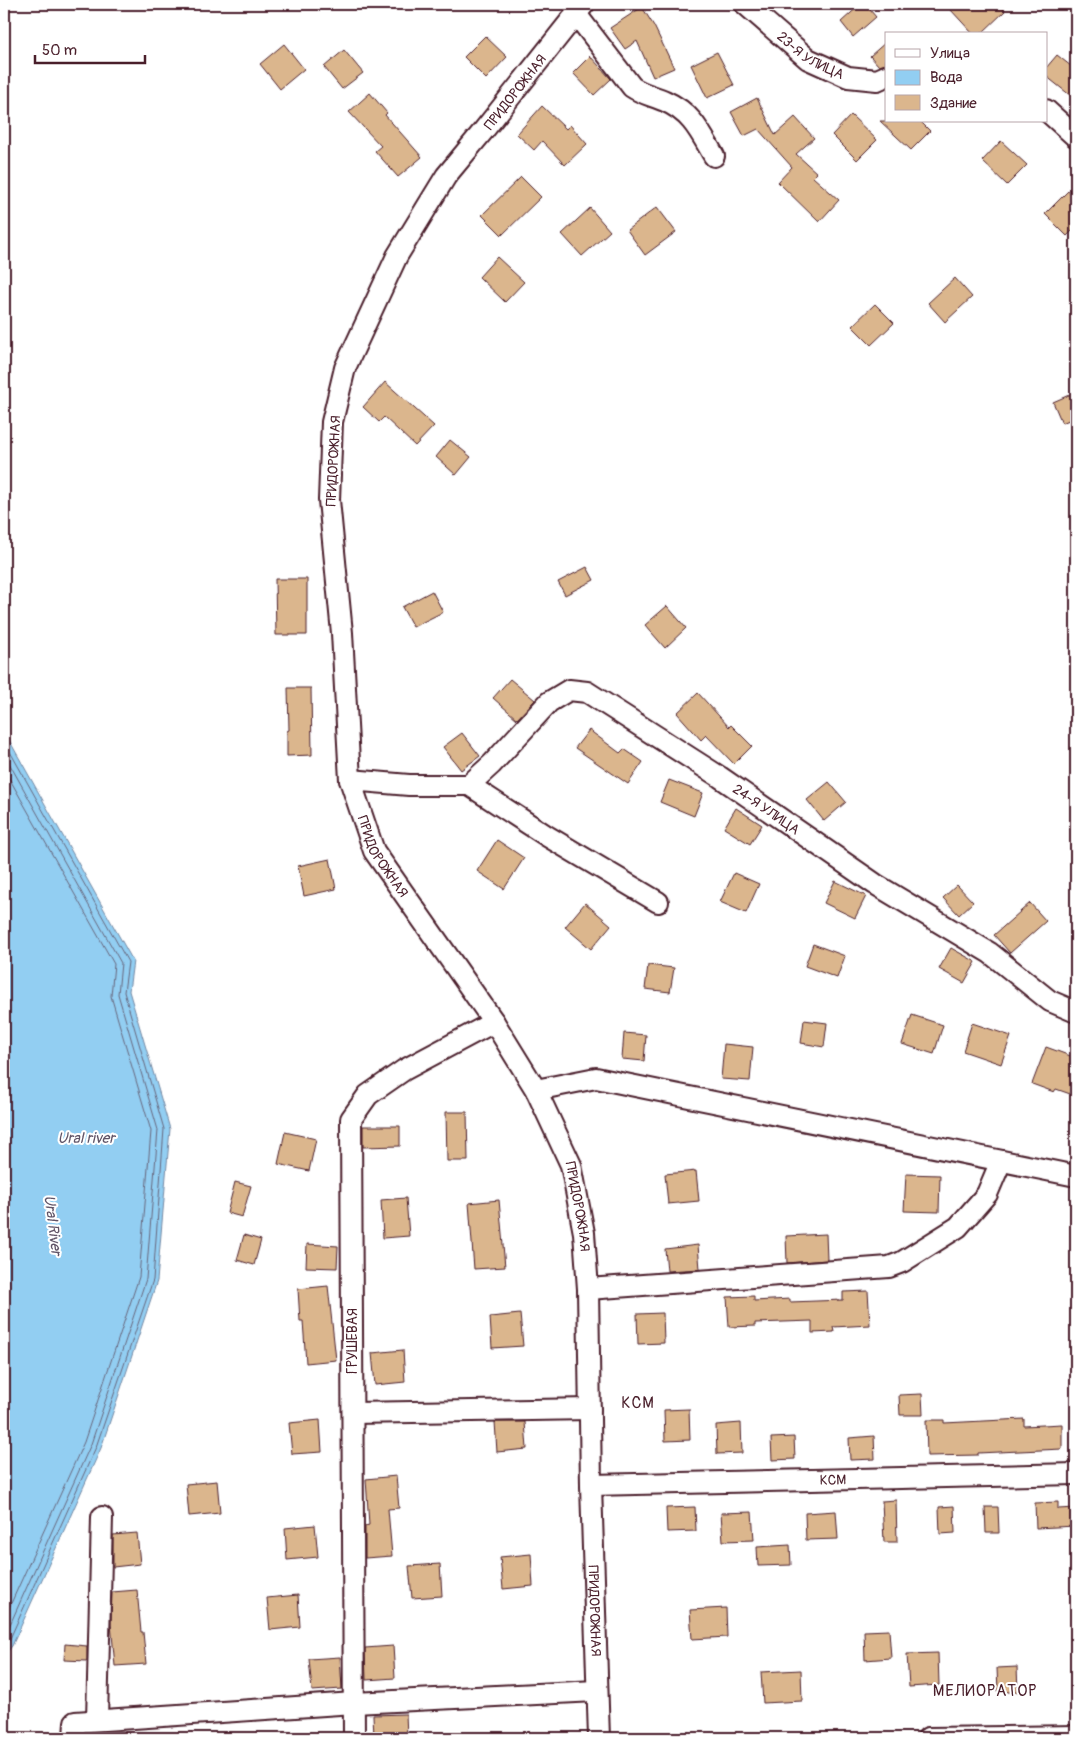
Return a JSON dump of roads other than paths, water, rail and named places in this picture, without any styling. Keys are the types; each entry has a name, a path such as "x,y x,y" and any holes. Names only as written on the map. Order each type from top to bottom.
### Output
{"street":[{"name":"23-Я УЛИЦА","path":"745,4 808,59 848,77 877,80 885,76"},
{"path":"580,9 632,87 666,101 685,112 699,130 714,156"},
{"name":"ПРИДОРОЖНАЯ","path":"580,9 446,176 398,256 345,368 332,422 329,500 342,633 350,780 374,851 494,1022 536,1090 571,1165 584,1233 588,1290 596,1691 599,1738"},
{"path":"1048,112 1076,137"},
{"name":"24-Я УЛИЦА","path":"469,785 492,764 549,702 569,690 587,692 720,777 875,884 990,953 1050,1000 1076,1012"},
{"path":"350,780 408,785 469,785 547,836 658,902"},
{"name":"ГРУШЕВАЯ","path":"354,1738 351,1119 368,1095 404,1070 494,1022"},
{"path":"536,1090 596,1078 1076,1176"},
{"path":"588,1290 889,1267 902,1262 958,1227 987,1194 1001,1161"},
{"path":"353,1413 590,1409"},
{"name":"КСМ","path":"591,1485 1076,1474"},
{"path":"97,1720 102,1517"},
{"path":"74,1730 97,1720 354,1703 596,1691"},
{"path":"928,1738 1076,1736"}],"water":[{"name":"Ural river","path":"4,731 133,961 129,991 170,1129 157,1281 101,1448 12,1646 4,1656"}],"district":[{"name":"КСМ","path":"638,1402"},
{"name":"МЕЛИОРАТОР","path":"985,1690"}],"water label":[{"name":"Ural River","path":"53,1225"}]}
